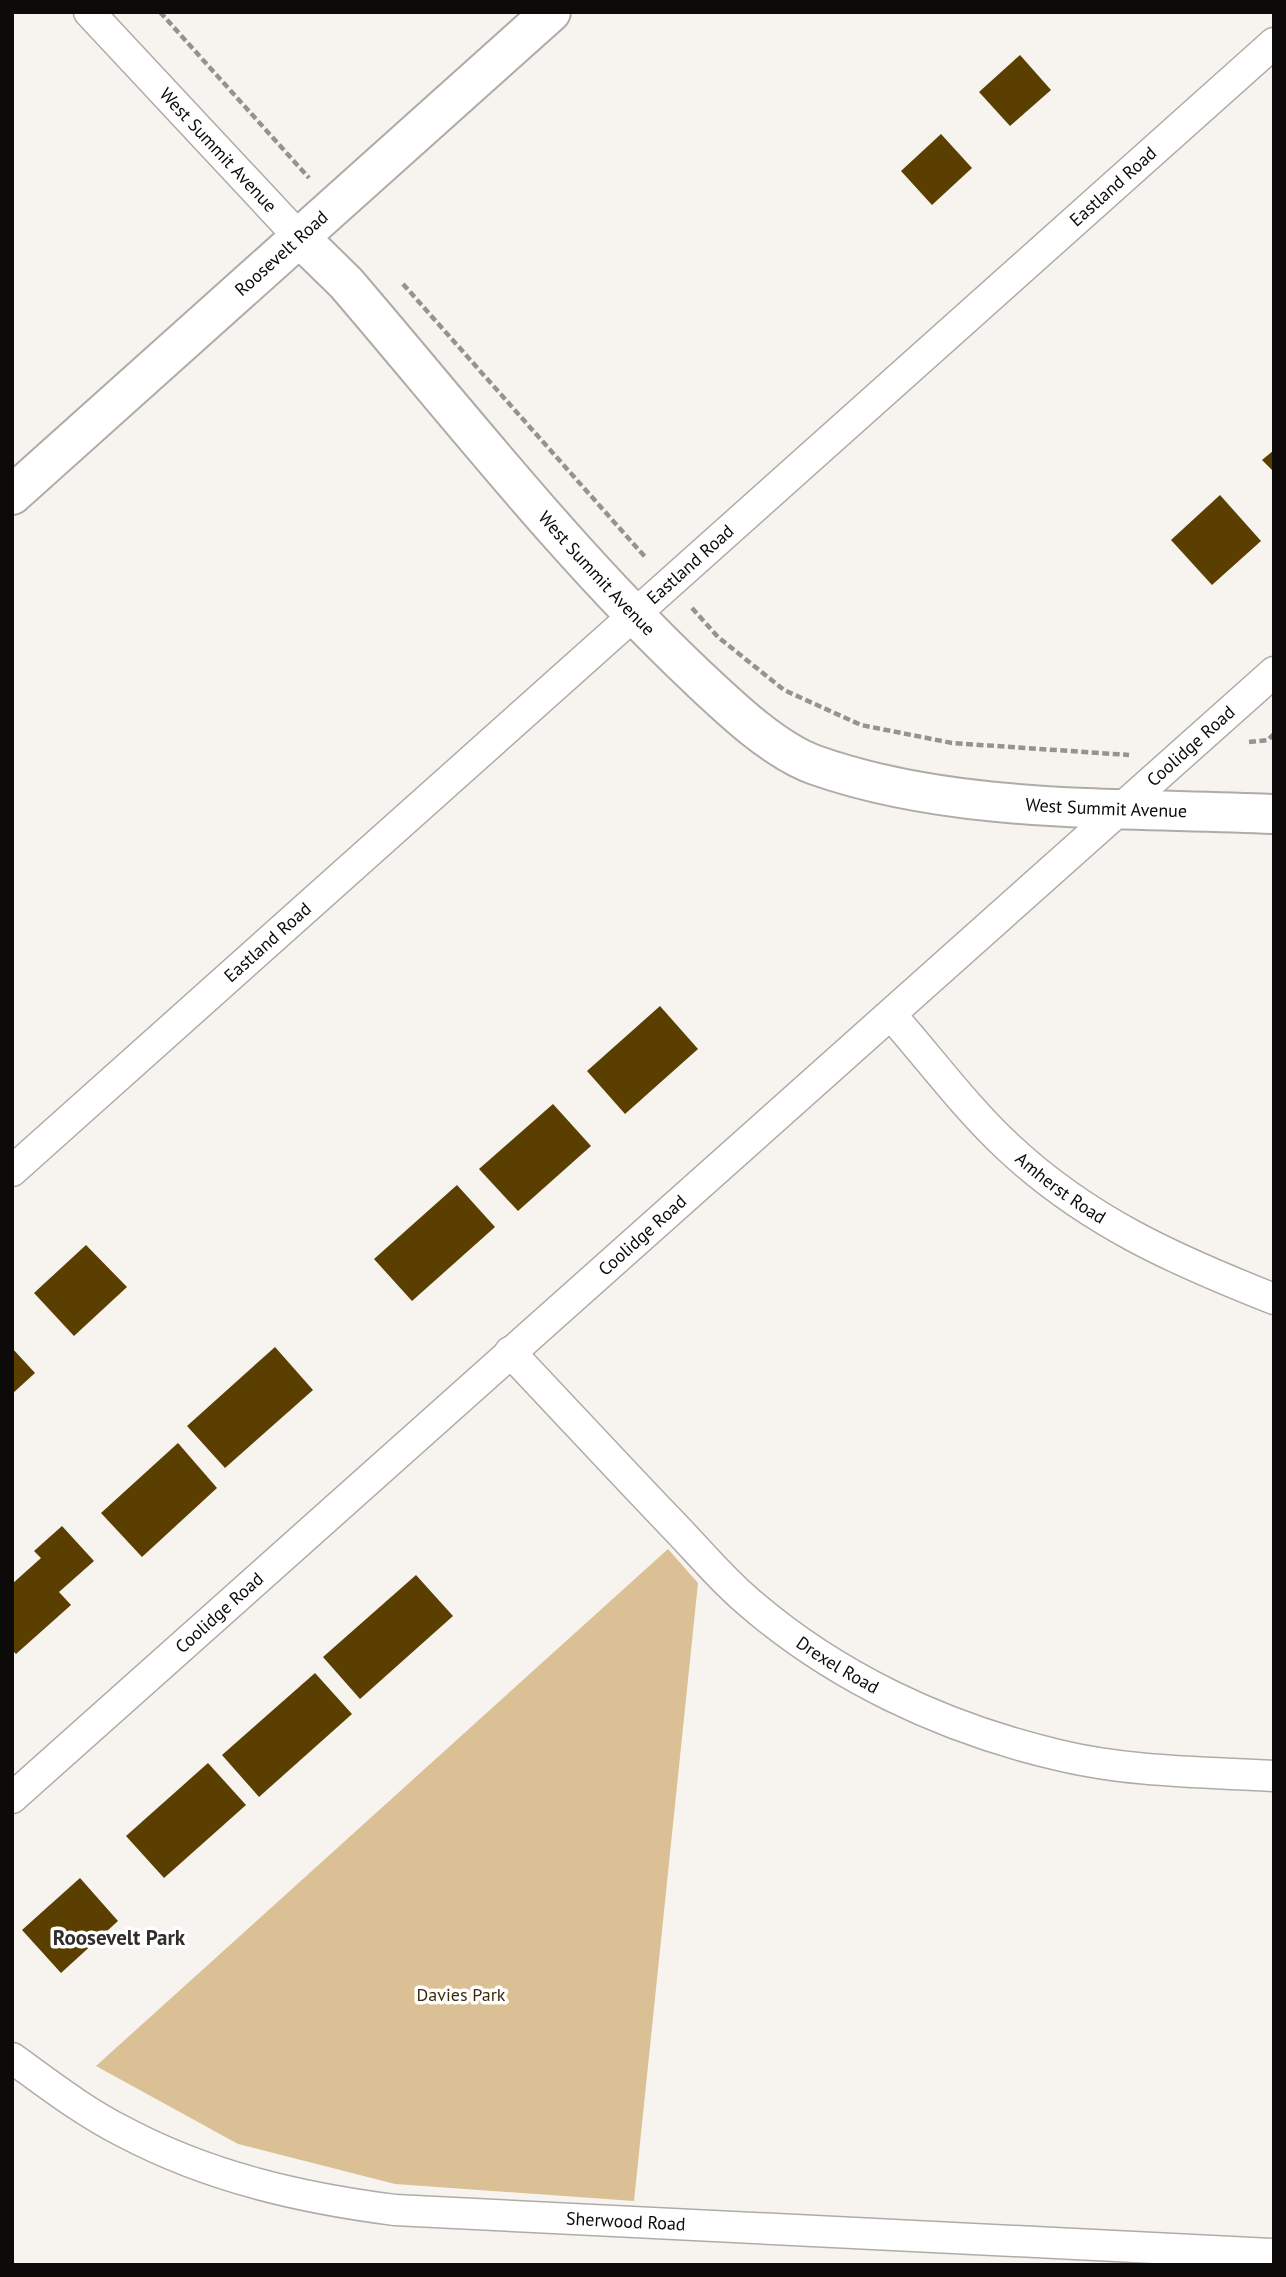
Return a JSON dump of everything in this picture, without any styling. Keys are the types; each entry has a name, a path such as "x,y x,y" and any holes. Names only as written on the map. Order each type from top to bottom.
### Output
{"street":[{"name":"West Summit Avenue","path":"89,12 300,238 346,283 633,616 747,724 812,764 914,791 1024,806 1123,807 1274,814"},
{"name":"Roosevelt Road","path":"12,495 551,12"},
{"name":"Eastland Road","path":"12,1171 1274,43"},
{"name":"Coolidge Road","path":"12,1798 510,1352 892,1016 1274,672"},
{"name":"Amherst Road","path":"892,1016 1008,1147 1107,1224 1191,1266 1274,1299"},
{"name":"Drexel Road","path":"510,1352 743,1597 788,1632 859,1679 931,1716 990,1737 1059,1756 1121,1766 1274,1776"},
{"name":"Sherwood Road","path":"12,2058 76,2104 123,2132 176,2157 243,2181 319,2200 396,2210 1274,2255"}],"path":[{"path":"160,12 334,207"},
{"path":"396,276 718,637 784,690 861,724 953,743 1130,755 1268,740 1274,734"}],"green space":[{"name":"Davies Park","path":"668,1549 698,1583 634,2201 395,2184 238,2144 96,2066"}],"building":[{"path":"1020,55 1051,90 1010,126 979,92"},
{"path":"941,134 972,168 932,205 901,171"},
{"path":"1274,450 1274,472 1262,460"},
{"path":"1220,495 1261,541 1212,585 1171,540"},
{"path":"660,1006 698,1049 625,1114 587,1071"},
{"path":"553,1104 591,1146 518,1211 479,1169"},
{"path":"457,1185 495,1227 412,1301 374,1259"},
{"path":"86,1245 127,1287 74,1336 34,1293"},
{"path":"275,1347 313,1390 225,1468 187,1426"},
{"path":"12,1348 35,1373 12,1394"},
{"path":"178,1443 217,1488 142,1557 101,1513"},
{"path":"62,1526 94,1561 59,1592 71,1605 16,1654 12,1650 12,1584 41,1558 34,1551"},
{"path":"416,1575 453,1616 360,1699 323,1657"},
{"path":"315,1673 352,1714 259,1797 222,1755"},
{"path":"208,1763 246,1805 164,1878 126,1836"},
{"path":"80,1878 118,1921 61,1973 22,1930"}],"district":[{"name":"Roosevelt Park","path":"119,1938"}]}
